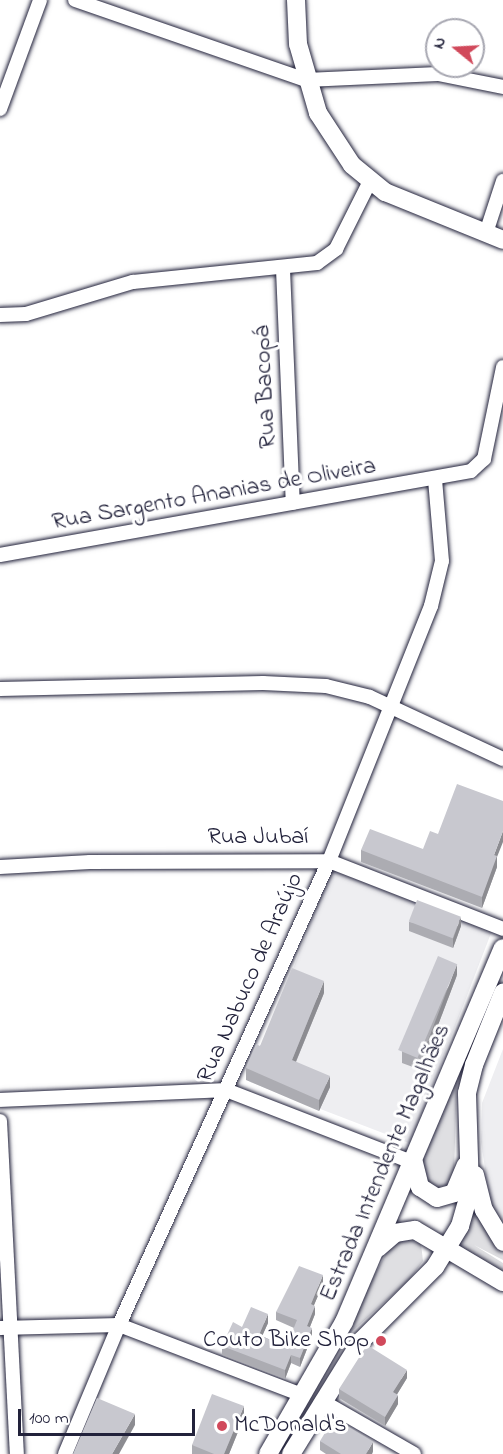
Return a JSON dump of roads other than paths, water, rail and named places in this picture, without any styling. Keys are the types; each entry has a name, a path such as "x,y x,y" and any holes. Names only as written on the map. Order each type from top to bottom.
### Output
{"main road":[{"path":"296,0 298,44 306,80 326,130 370,181 406,201 495,237"},
{"name":"Estrada Intendente Magalhães","path":"268,1454 344,1322 414,1163 503,948"},
{"name":"Estrada Intendente Magalhães","path":"291,1454 361,1341 449,1247 467,1209 469,1153 467,1093 474,1065 503,993"},
{"path":"414,1163 427,1194 445,1197 461,1184 469,1153"},
{"path":"469,1153 484,1210 503,1242"},
{"path":"377,1249 395,1233 406,1230 422,1233 449,1247 503,1282"}],"street":[{"path":"0,109 40,0"},
{"path":"75,0 306,80 438,74 503,87"},
{"path":"0,315 26,314 151,280 283,269 328,258 344,235 370,181"},
{"path":"495,237 503,181"},
{"name":"Rua Bacopá","path":"283,269 293,503"},
{"path":"435,479 471,471 482,464 503,367"},
{"name":"Rua Sargento Ananias de Oliveira","path":"0,555 435,479"},
{"name":"Rua Nabuco de Araújo","path":"65,1454 119,1325 329,861 440,578 441,541 435,479"},
{"path":"0,689 299,684 349,690 391,706 503,759"},
{"name":"Rua Jubaí","path":"0,867 90,862 329,861 503,929"},
{"path":"0,1100 226,1089 414,1163"},
{"path":"0,1121 5,1328 17,1454"},
{"path":"5,1328 119,1325 302,1395"},
{"path":"322,1401 414,1454"}],"place":[{"name":"Couto Bike Shop","path":"381,1341"},
{"name":"McDonald's","path":"222,1426"}]}
